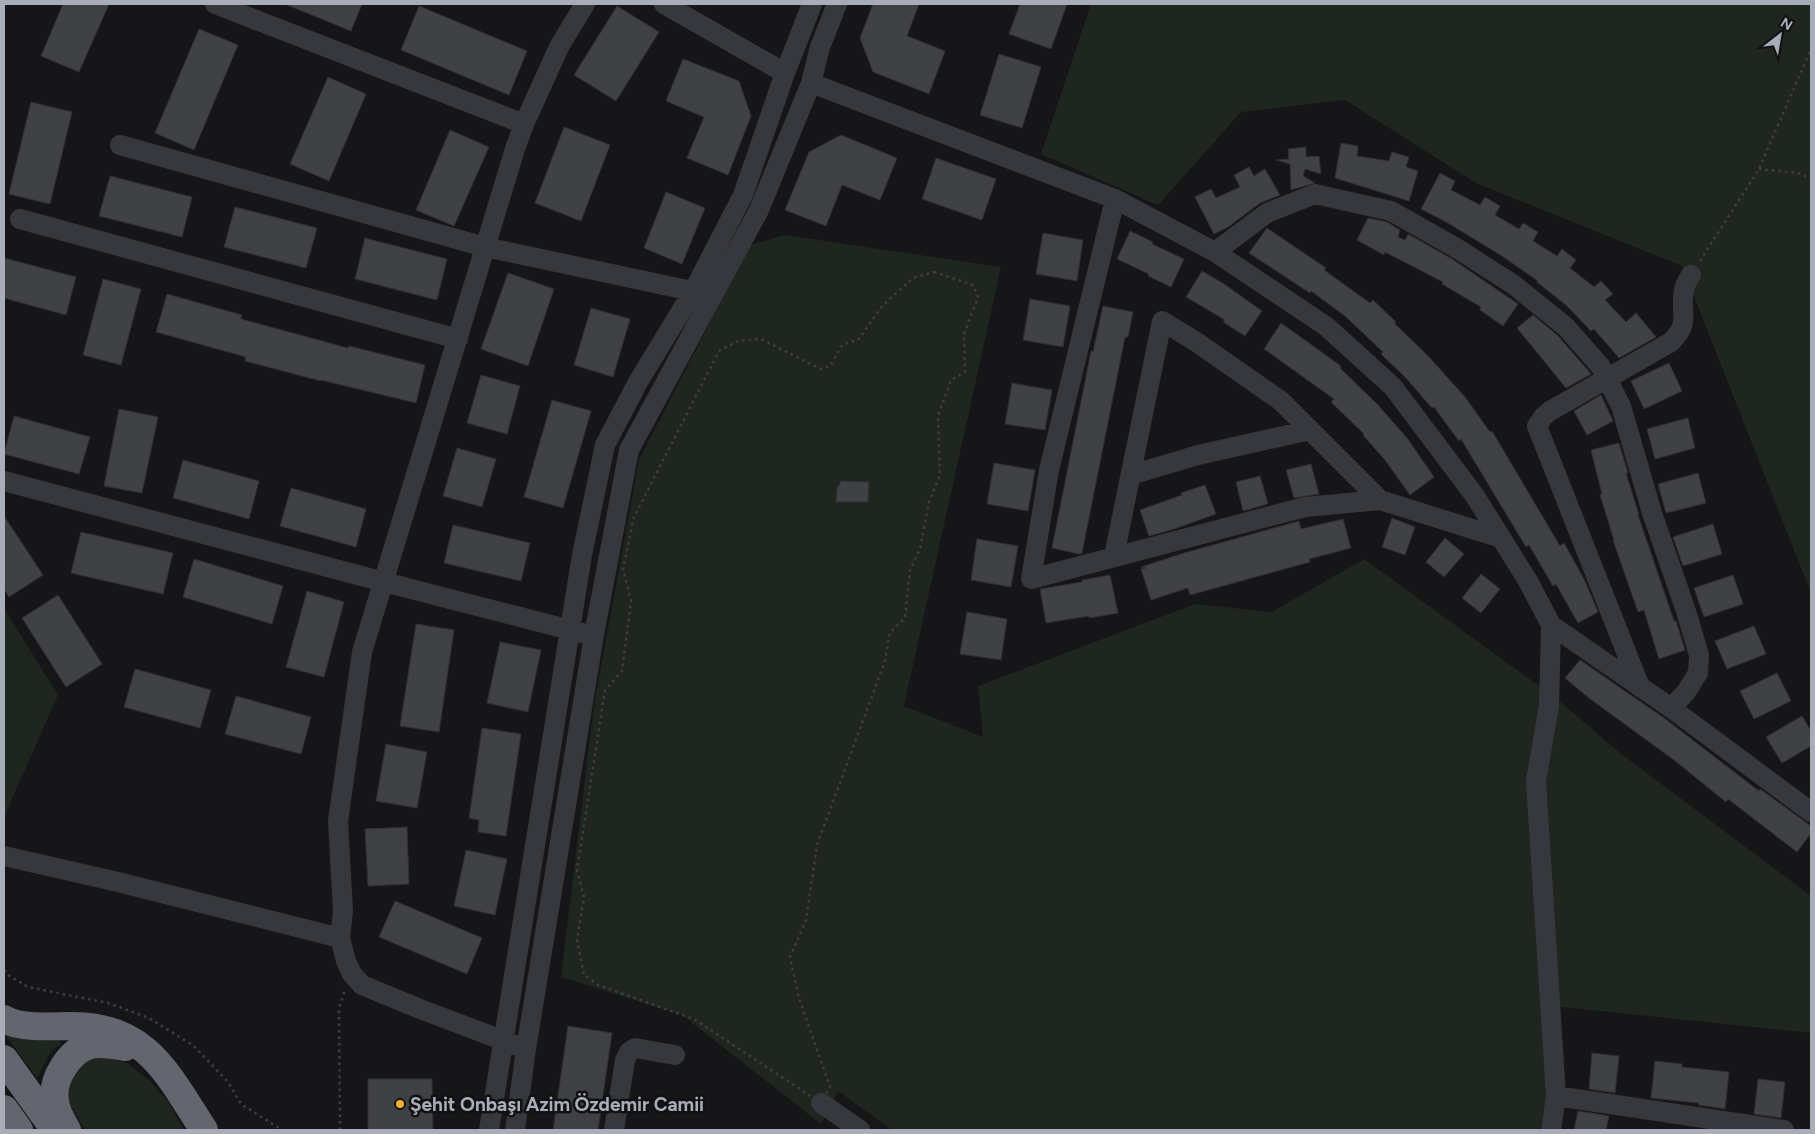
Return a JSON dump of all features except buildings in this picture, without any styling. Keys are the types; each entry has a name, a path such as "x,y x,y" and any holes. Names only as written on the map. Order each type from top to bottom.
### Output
{"highway":[{"path":"4,1019 19,1024 86,1026 115,1032 137,1043 161,1064 204,1130"},
{"path":"67,1130 54,1100 55,1085 67,1062 73,1055 88,1046 105,1043 129,1048 161,1064"},
{"path":"4,1059 55,1130"},
{"path":"4,1109 19,1130"}],"street":[{"path":"215,4 524,124"},
{"path":"526,1049 362,985 352,974 346,961 340,938 343,911 338,821 362,652 524,124 560,44 585,4"},
{"path":"664,4 784,73"},
{"path":"489,1130 569,630 582,555 605,445 638,382 694,290 743,195 784,73 812,4"},
{"path":"515,1130 526,1049 594,635 629,450 760,210 811,83 820,47 837,4"},
{"path":"784,73 785,85 795,92 803,92 811,83"},
{"path":"811,83 1115,200 1215,252 1327,327 1393,387 1475,496 1528,581 1551,625 1671,708 1811,812"},
{"path":"120,145 486,247 713,295"},
{"path":"1215,252 1267,213 1315,194 1391,211 1458,249 1514,285 1566,326 1601,367 1621,406 1652,513 1686,611 1699,656 1698,673 1686,692 1671,708"},
{"path":"1115,200 1049,470 1031,579 1305,507 1380,500 1501,538"},
{"path":"20,219 458,339"},
{"path":"1640,687 1537,426 1550,411 1671,342 1679,334 1685,320 1684,287 1691,275"},
{"path":"1114,556 1162,321 1195,341 1281,402 1380,500"},
{"path":"1130,475 1198,455 1310,430"},
{"path":"4,481 384,582 594,635"},
{"path":"1551,625 1549,706 1536,781 1556,1096 1551,1130"},
{"path":"4,856 118,882 340,938"},
{"path":"614,1130 625,1060 629,1052 635,1048 675,1055"},
{"path":"1556,1096 1784,1130"},
{"path":"821,1103 860,1130"}],"path":[{"path":"1691,275 1759,169 1811,50"},
{"path":"1759,169 1798,173 1811,180"},
{"path":"934,272 973,285 978,297 964,334 965,372 951,380 938,416 940,475 930,502 920,549 910,570 904,618 890,632 885,661 817,845 806,920 790,957 799,998 830,1087 821,1103 694,1019 598,985 584,974 577,940 584,897 577,870 605,690 622,671 631,601 623,569 634,517 719,351 738,341 761,338 820,369 830,366 843,344 858,340 884,306 913,278 934,272"},
{"path":"340,1130 339,1008 352,974"}],"shaded area":[{"path":"1091,4 1811,4 1811,593 1682,266 1476,183 1345,100 1241,112 1158,205 1041,154"},
{"path":"785,235 1001,267 904,706 983,737 978,686 1195,604 1272,612 1364,559 1557,699 1620,753 1811,896 1811,1033 1543,1005 1548,1089 1540,1130 892,1130 838,1091 821,1124 682,1015 561,977 594,705 639,460 750,245"},
{"path":"4,608 58,695 4,817"},
{"path":"5,1034 60,1038 61,1044 52,1050 37,1078"},
{"path":"102,1055 127,1063 150,1081 169,1103 184,1130 85,1130 67,1099 69,1082 76,1069 87,1059"}],"place":[{"name":"Şehit Onbaşı Azim Özdemir Camii","path":"400,1104"}]}
